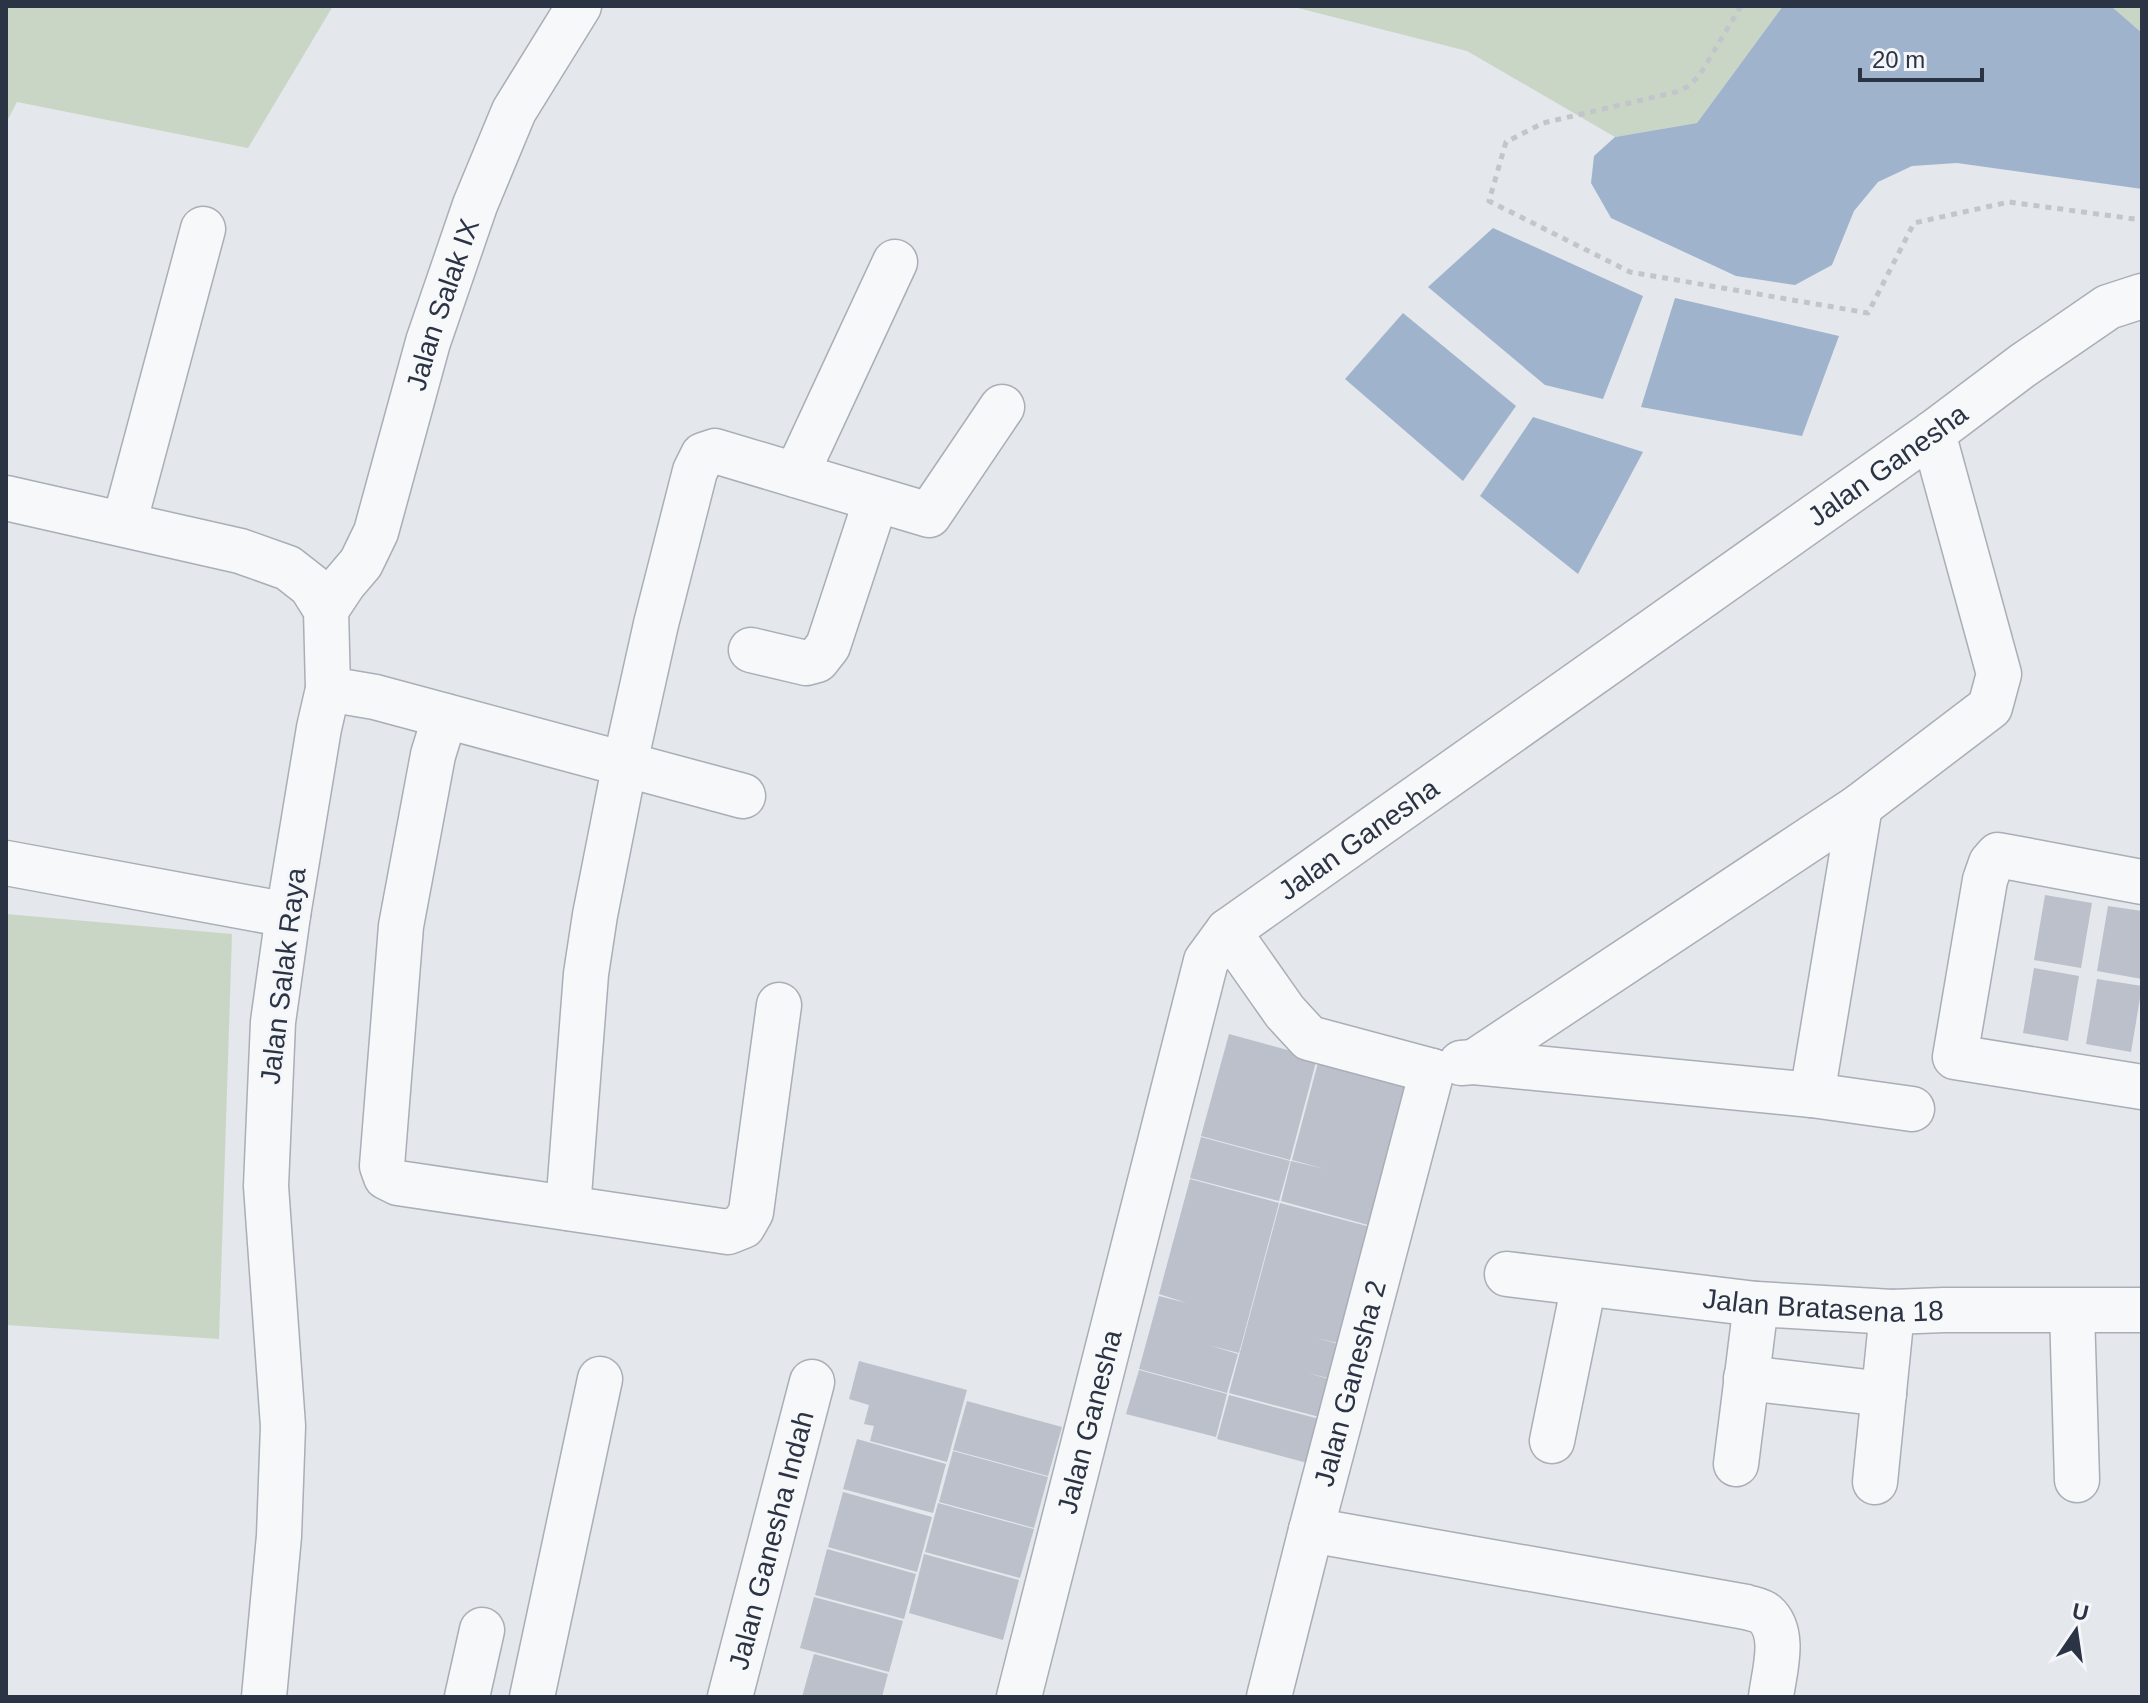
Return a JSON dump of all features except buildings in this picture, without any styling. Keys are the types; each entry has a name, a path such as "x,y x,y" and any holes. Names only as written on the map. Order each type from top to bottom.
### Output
{"street":[{"name":"Jalan Salak IX","path":"326,610 361,563 376,532 428,342 480,192 514,111 579,6"},
{"path":"124,524 203,229"},
{"path":"796,475 895,262"},
{"name":"Jalan Ganesha","path":"1019,1697 1206,961 1228,931 1933,433 2022,366 2108,307 2142,296"},
{"path":"568,1208 586,974 625,763 660,609 695,471 703,455 715,451 929,515 1002,407"},
{"path":"1474,1062 1860,806 1990,707 1999,674 1933,433"},
{"path":"6,498 240,551 288,568 311,586 326,610"},
{"path":"751,650 806,663 817,660 828,646 876,500"},
{"name":"Jalan Salak Raya","path":"268,1695 283,1426 266,1186 268,1109 273,1022 288,915 328,689 326,610"},
{"path":"328,689 375,697 743,796"},
{"path":"445,716 433,755 401,926 382,1166 386,1177 398,1183 728,1232 743,1226 751,1212 779,1005"},
{"path":"1812,1095 1860,806"},
{"path":"2142,882 1998,855 1991,863 1985,880 1955,1057 2142,1087"},
{"path":"6,863 288,915"},
{"path":"1228,931 1285,1012 1309,1038 1432,1071 1452,1063 1474,1062 1812,1095 1912,1109"},
{"name":"Jalan Ganesha 2","path":"1269,1697 1432,1071"},
{"name":"Jalan Bratasena 18","path":"1507,1274 1756,1304 1892,1312 2142,1310"},
{"path":"1552,1441 1584,1284"},
{"path":"1736,1464 1756,1304"},
{"path":"2072,1311 2077,1480"},
{"path":"1875,1482 1892,1312"},
{"path":"1746,1378 1884,1394"},
{"path":"532,1697 600,1379"},
{"name":"Jalan Ganesha Indah","path":"730,1697 812,1382"},
{"path":"1311,1530 1763,1612 1773,1625 1778,1643 1771,1697"},
{"path":"467,1697 482,1630"}],"path":[{"path":"1741,6 1699,76 1687,87 1543,123 1506,142 1489,201 1630,272 1868,313 1914,223 2009,202 2142,220"}],"green space":[{"path":"6,6 333,6 248,148 17,102 6,123"},
{"path":"1290,6 1783,6 1697,123 1615,137 1467,51"},
{"path":"2111,6 2142,6 2142,33"},
{"path":"6,914 232,934 219,1339 6,1325"}],"water":[{"path":"1783,6 2111,6 2142,33 2142,189 1957,163 1912,166 1878,182 1854,211 1832,265 1795,285 1736,276 1611,218 1591,183 1594,156 1615,137 1697,123"},
{"path":"1493,228 1643,296 1603,399 1545,385 1428,287"},
{"path":"1675,298 1839,336 1802,436 1641,407"},
{"path":"1403,313 1516,406 1463,481 1345,379"},
{"path":"1533,417 1643,452 1578,574 1480,496"}]}
